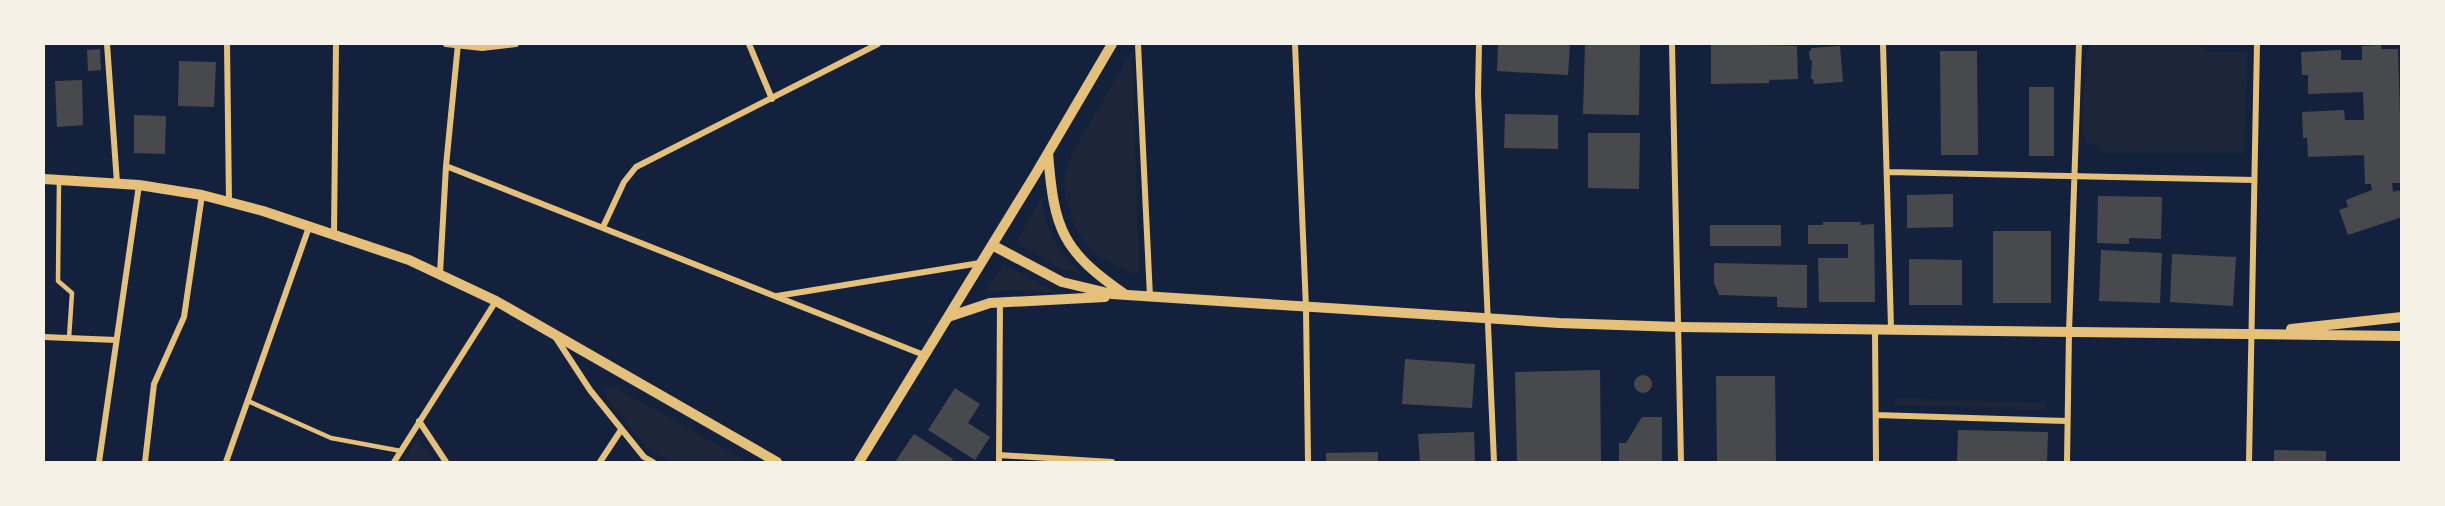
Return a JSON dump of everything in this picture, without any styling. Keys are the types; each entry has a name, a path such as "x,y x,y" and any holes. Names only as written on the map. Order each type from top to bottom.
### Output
{"street":[{"path":"107,44 117,183"},
{"path":"227,44 229,202"},
{"path":"334,235 336,44"},
{"path":"446,44 494,48 516,44"},
{"path":"440,273 446,166 458,44"},
{"path":"749,44 772,99"},
{"path":"603,228 624,182 636,167 878,44"},
{"path":"859,462 1112,44"},
{"path":"1138,44 1150,298"},
{"path":"1295,44 1306,308 1308,462"},
{"path":"1479,44 1478,94 1494,462"},
{"path":"1672,44 1681,462"},
{"path":"1883,44 1891,328"},
{"path":"2067,462 2079,44"},
{"path":"2249,462 2257,44"},
{"path":"1047,153 1051,194 1057,219 1066,240 1077,256 1095,274 1126,296"},
{"path":"446,166 924,356"},
{"path":"1888,172 2254,180"},
{"path":"44,179 139,185 202,195 334,235 440,273 496,301 777,462"},
{"path":"99,462 139,185"},
{"path":"145,462 154,384 184,317 202,195"},
{"path":"226,462 309,227"},
{"path":"992,245 1062,282 1126,296 1489,320 1678,327 2402,336"},
{"path":"777,296 981,263"},
{"path":"948,317 1000,301 1126,296"},
{"path":"394,462 496,301"},
{"path":"999,462 1000,301"},
{"path":"2252,334 2402,317"},
{"path":"1875,330 1876,462"},
{"path":"554,335 590,390 621,430 644,457 653,462"},
{"path":"44,337 116,340"},
{"path":"1876,415 2067,421"},
{"path":"419,421 446,462"},
{"path":"600,462 621,430"},
{"path":"999,455 1112,462"}],"lane":[{"path":"59,180 58,281 72,292 69,338"},
{"path":"248,401 331,438 401,451"}],"shaded area":[{"path":"2092,44 2199,44 2208,52 2247,52 2244,153 2105,153 2087,141 2082,131 2086,55"},
{"path":"1132,51 1139,264 1138,272 1132,273 1099,257 1081,237 1074,225 1066,200 1065,172 1074,150"},
{"path":"1042,197 1046,221 1054,240 1084,274 1064,270 1016,243"},
{"path":"1003,264 1058,293 1011,290 986,292"},
{"path":"608,386 616,388 748,462 673,462 647,448 607,399 604,392"},
{"path":"1894,398 2046,403 2045,410 1894,405"},
{"path":"417,438 435,462 403,462"}],"building":[{"path":"1498,44 1570,44 1568,75 1497,71"},
{"path":"1585,44 1640,44 1639,115 1583,114"},
{"path":"1711,44 1797,46 1798,79 1769,80 1769,83 1711,84"},
{"path":"2381,45 2381,49 2398,49 2402,183 2392,183 2393,192 2399,190 2402,198 2402,217 2348,235 2339,210 2348,207 2346,200 2372,190 2371,184 2365,184 2364,155 2308,157 2307,138 2303,138 2302,112 2344,110 2345,120 2364,120 2363,92 2308,94 2308,75 2302,75 2301,52 2341,50 2341,60 2362,60 2362,46"},
{"path":"1840,46 1843,82 1814,84 1811,79 1812,60 1810,60 1809,51 1811,48"},
{"path":"100,49 101,70 88,71 87,50"},
{"path":"1940,51 1977,51 1978,155 1941,155"},
{"path":"179,61 216,62 214,107 178,106"},
{"path":"82,80 83,125 57,127 55,81"},
{"path":"2029,87 2054,87 2054,156 2029,156"},
{"path":"1505,114 1558,115 1558,149 1504,148"},
{"path":"134,115 166,116 165,154 134,153"},
{"path":"1588,133 1640,133 1639,189 1588,188"},
{"path":"1953,194 1953,227 1907,228 1907,195"},
{"path":"2098,196 2162,197 2161,239 2129,238 2129,244 2097,243"},
{"path":"1823,222 1874,224 1875,302 1819,302 1818,258 1848,258 1848,244 1808,244 1808,225 1823,225"},
{"path":"1710,225 1781,225 1781,246 1710,246"},
{"path":"1993,231 2051,231 2051,303 1993,303"},
{"path":"2101,250 2162,253 2160,303 2099,301"},
{"path":"2172,254 2236,257 2233,306 2170,302"},
{"path":"1909,259 1962,260 1962,305 1909,305"},
{"path":"1714,263 1807,265 1807,308 1777,307 1777,297 1719,295 1714,283"},
{"path":"1405,359 1475,364 1472,408 1402,404"},
{"path":"1600,370 1601,461 1517,462 1515,372"},
{"path":"1643,375 1649,378 1652,384 1649,390 1643,393 1637,390 1634,384 1637,378"},
{"path":"1716,376 1775,376 1776,462 1717,462"},
{"path":"955,388 980,404 968,423 990,437 975,460 928,430"},
{"path":"1642,417 1662,417 1662,462 1619,462 1619,443 1626,443"},
{"path":"1958,430 2048,432 2047,462 1957,462"},
{"path":"1474,432 1475,462 1420,462 1418,434"},
{"path":"914,434 953,459 951,462 895,462"},
{"path":"2274,450 2326,451 2326,462 2274,462"},
{"path":"1378,452 1378,462 1326,462 1326,453"}]}
